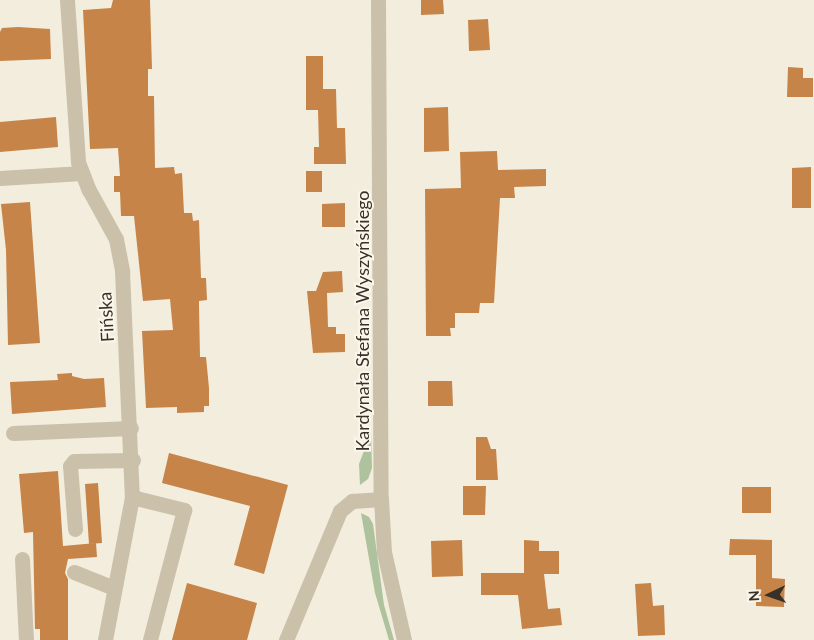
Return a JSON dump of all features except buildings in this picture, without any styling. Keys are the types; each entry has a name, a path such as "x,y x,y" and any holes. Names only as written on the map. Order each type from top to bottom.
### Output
{"street":[{"name":"Fińska","path":"67,0 74,125 82,173 116,239 121,255 132,428 132,497 105,640"},
{"name":"Kardynała Stefana Wyszyńskiego","path":"378,0 381,499 384,552 404,640"},
{"path":"0,178 82,173"},
{"path":"13,433 132,428"},
{"path":"75,528 70,466 74,461 133,460"},
{"path":"132,497 184,510 150,640"},
{"path":"286,640 340,511 352,501 381,499"},
{"path":"22,559 26,640"},
{"path":"74,572 114,588"}],"green space":[{"path":"371,433 372,468 368,479 360,485 359,464"},
{"path":"361,513 369,517 373,524 384,605 394,640 389,640 375,593"}]}
